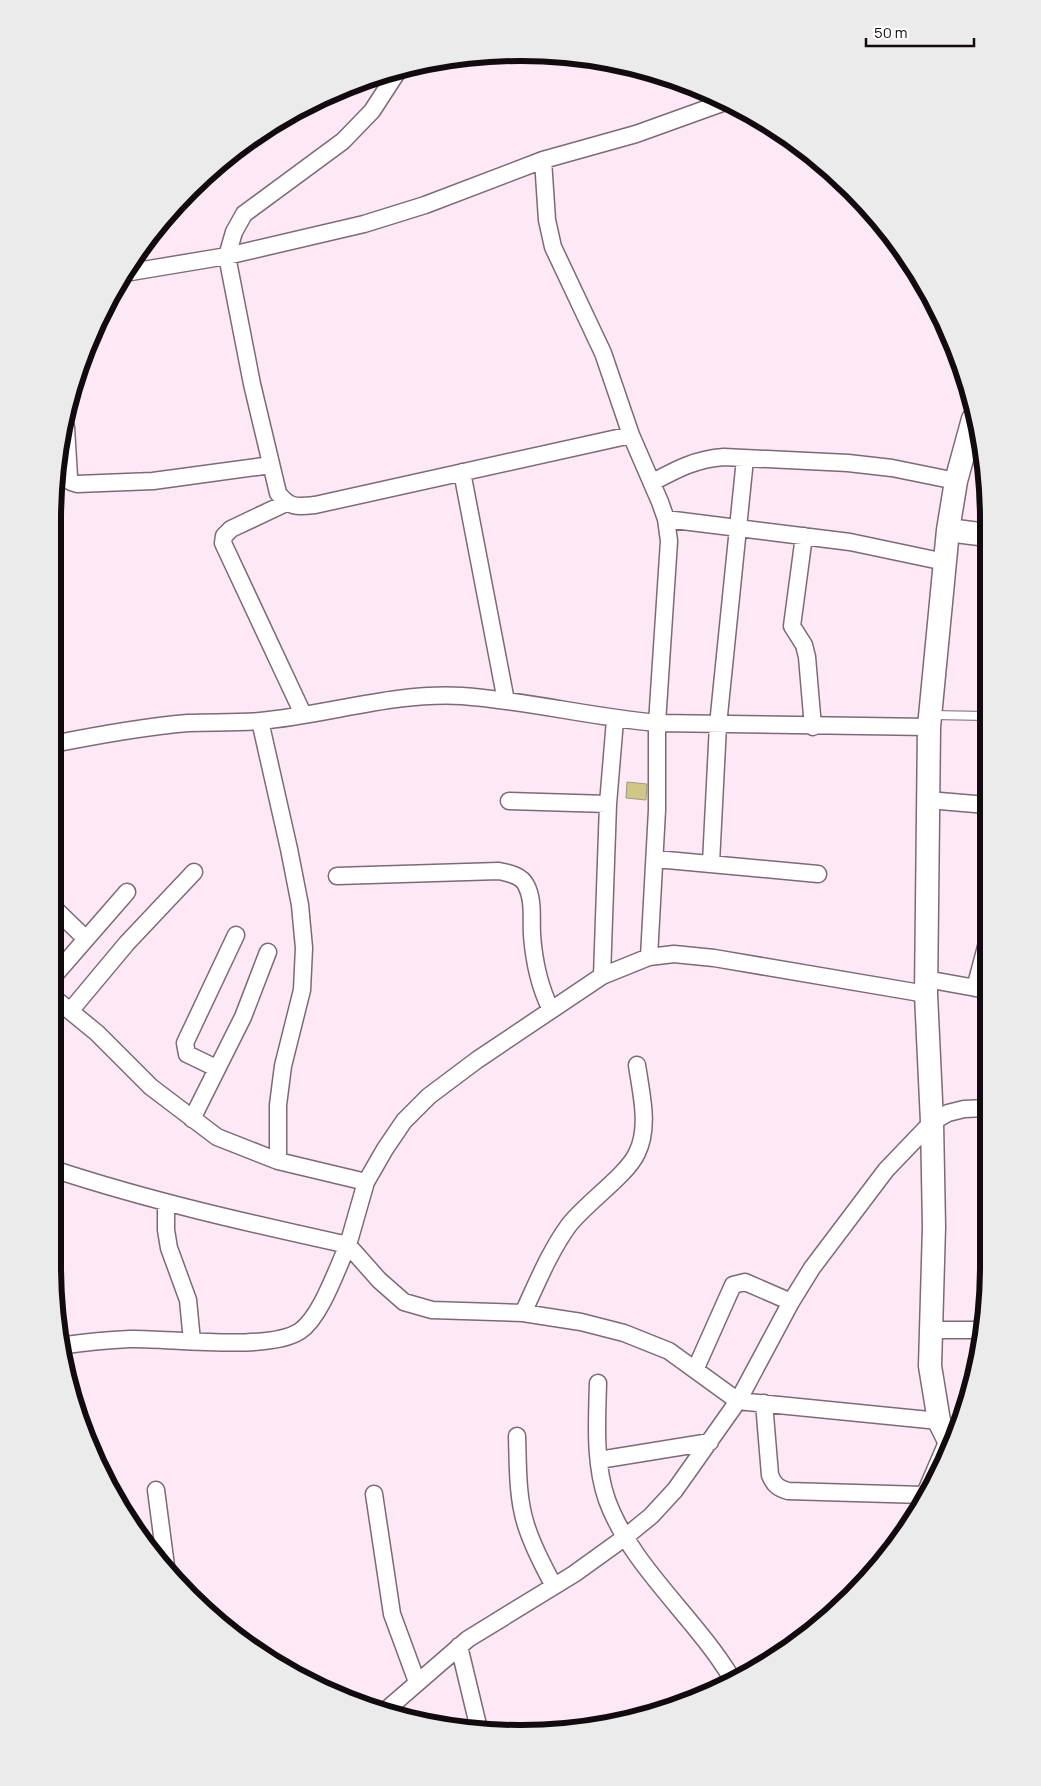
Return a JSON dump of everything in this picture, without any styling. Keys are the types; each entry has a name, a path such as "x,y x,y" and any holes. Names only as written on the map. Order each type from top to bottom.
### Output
{"main road":[{"path":"946,1435 930,1366 934,1227 926,987 929,721 948,530 956,481 970,428"},
{"path":"948,530 980,533"}],"street":[{"path":"286,503 278,493 252,384 227,256 234,232 244,214 343,141 372,111 392,80"},
{"path":"135,271 227,256 364,224 425,205 543,160 636,134 716,105"},
{"path":"543,160 547,220 553,247 603,353 631,434 653,482 666,519 669,541 657,723 656,858 649,956"},
{"path":"303,714 224,543 224,536 231,529 286,503 299,506 315,505 631,434"},
{"path":"67,448 69,477 71,482 77,484 153,481 272,465"},
{"path":"653,482 704,458 848,463 892,468 956,481"},
{"path":"711,864 718,725 745,459"},
{"path":"462,472 506,701"},
{"path":"666,519 850,542 946,562"},
{"path":"804,536 792,626 804,645 807,658 814,727"},
{"path":"61,742 122,730 188,723 260,721 369,702 419,696 461,696 506,701 615,720 657,723 814,727 929,721"},
{"path":"602,976 608,804 615,720"},
{"path":"260,721 293,868 304,948 302,990 284,1066 278,1105 278,1161"},
{"path":"928,800 980,804"},
{"path":"509,801 608,804"},
{"path":"656,858 818,874"},
{"path":"337,876 499,871 515,875 526,883 532,902 535,965 542,990 552,1010"},
{"path":"71,1010 126,943 194,872"},
{"path":"61,968 127,892"},
{"path":"61,915 86,939"},
{"path":"216,1068 187,1054 185,1043 236,935"},
{"path":"192,1118 249,1003 268,952"},
{"path":"68,1345 131,1339 239,1342 273,1340 300,1331 315,1315 348,1245 366,1182 384,1148 404,1121 429,1096 477,1060 602,976 649,956 674,954 926,987 980,989"},
{"path":"61,1003 97,1033 151,1087 217,1137 278,1161 366,1182"},
{"path":"523,1313 552,1252 569,1225 626,1168 637,1153 642,1138 643,1113 637,1065"},
{"path":"391,1706 459,1646 554,1586 624,1538 651,1516 675,1490 738,1401 791,1302 848,1216 886,1170 932,1122 956,1110 980,1108"},
{"path":"61,1171 166,1204 348,1245 379,1280 404,1302 432,1310 523,1313 581,1322 624,1332 669,1350 696,1368 738,1401 946,1435 937,1458"},
{"path":"166,1204 166,1230 169,1248 188,1300 192,1340"},
{"path":"696,1368 733,1284 745,1282 791,1302"},
{"path":"931,1330 975,1330"},
{"path":"598,1383 599,1460 607,1499 624,1538 688,1617 729,1674"},
{"path":"764,1404 770,1475 774,1484 780,1488 788,1491 914,1502"},
{"path":"517,1436 520,1494 526,1524 537,1554 554,1586"},
{"path":"599,1460 710,1442"},
{"path":"156,1490 165,1555"},
{"path":"374,1494 392,1614 417,1682"},
{"path":"459,1646 477,1723"}],"lane":[{"path":"929,721 980,717"}],"building":[{"path":"627,782 647,784 646,800 626,798"}]}
